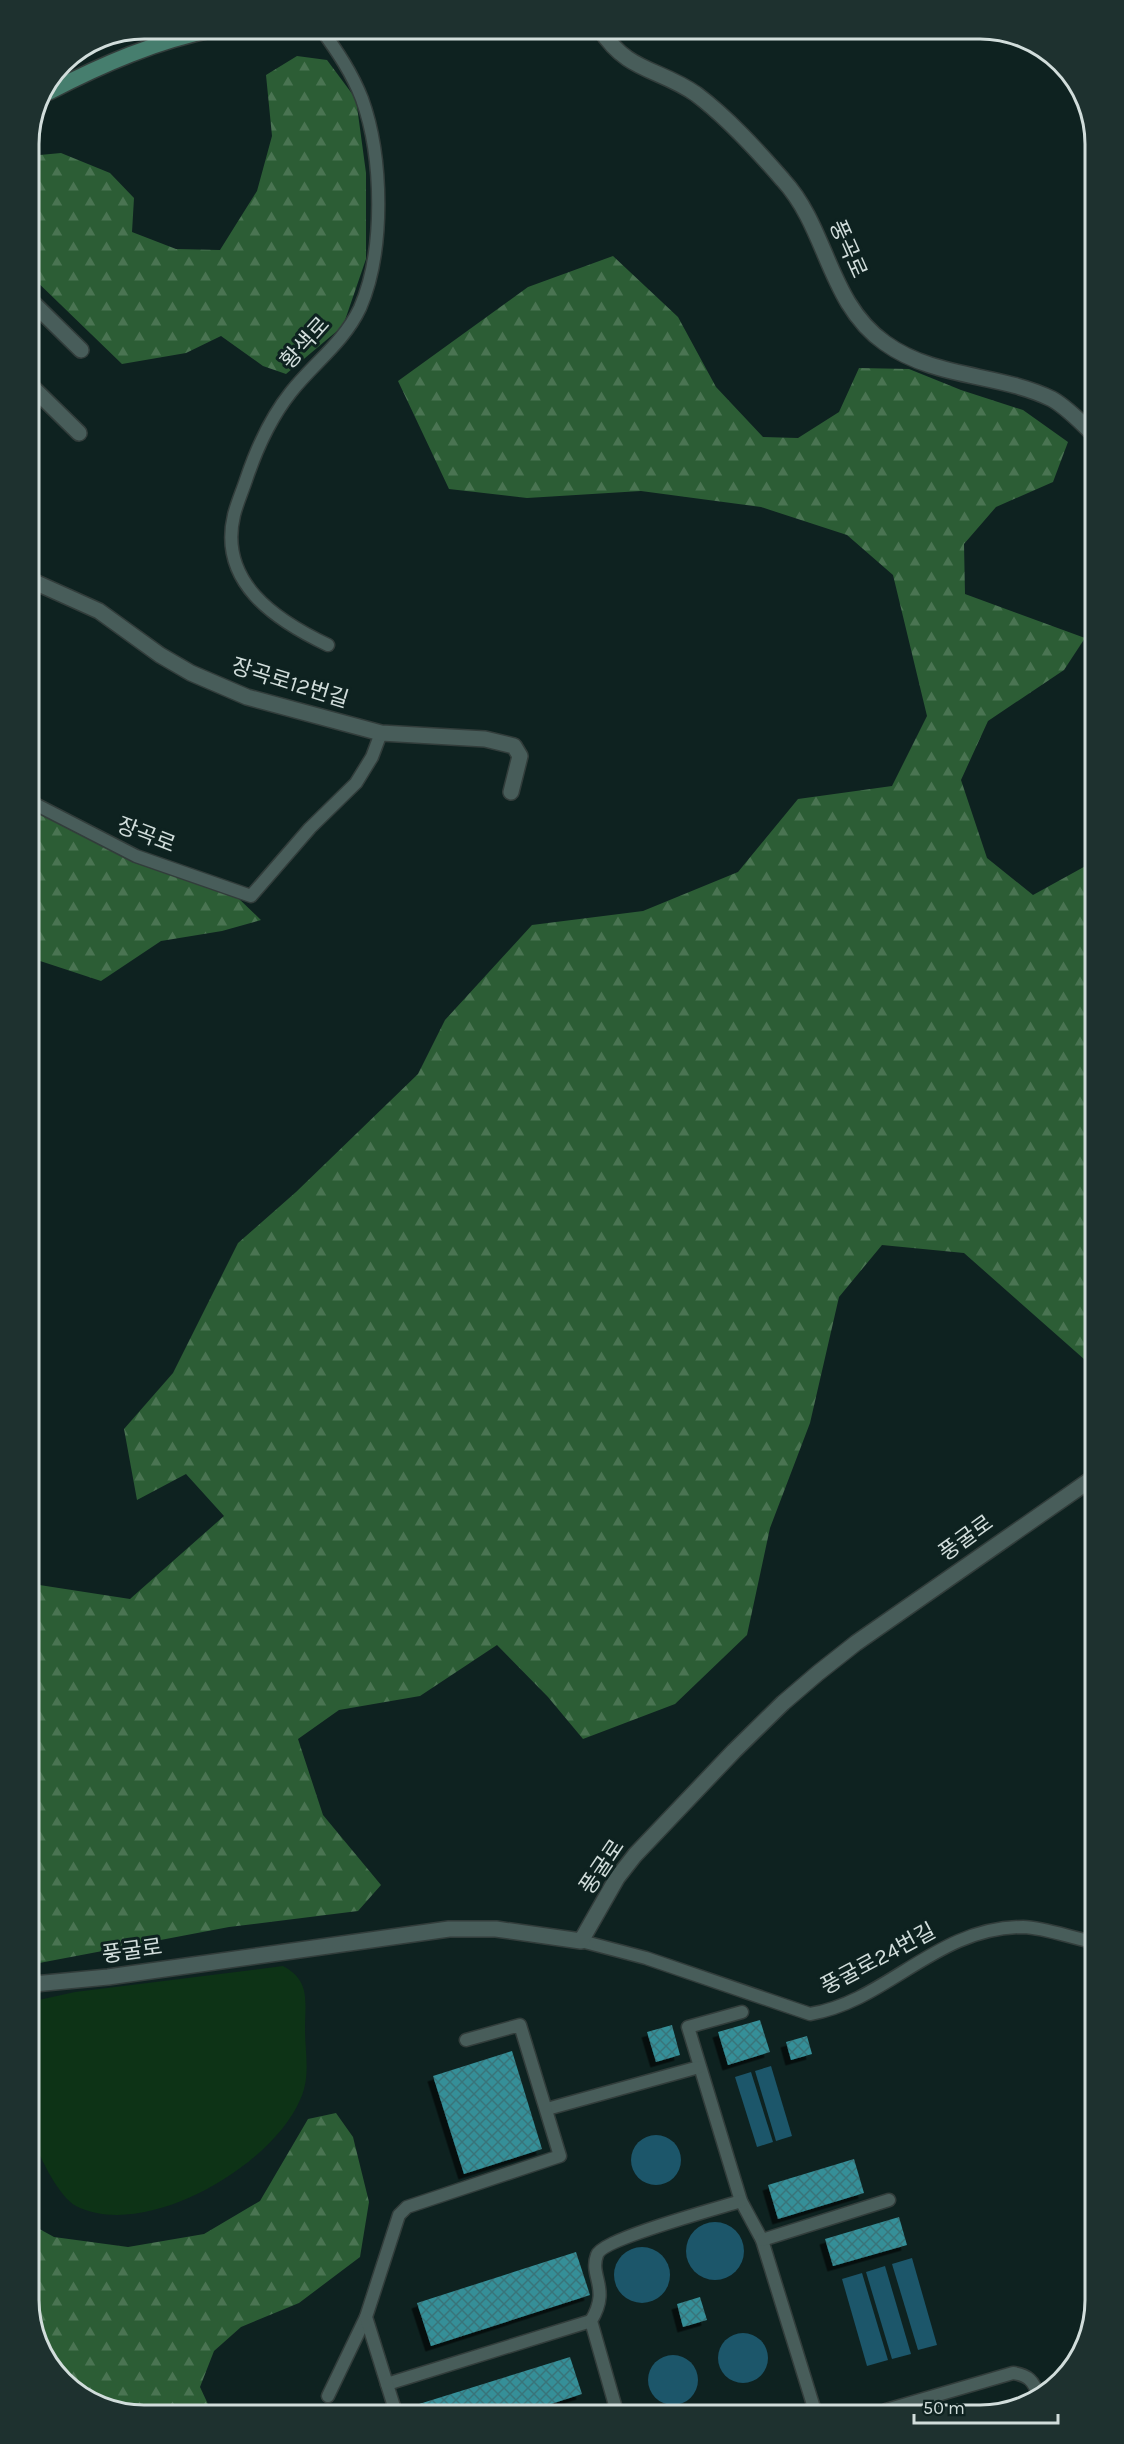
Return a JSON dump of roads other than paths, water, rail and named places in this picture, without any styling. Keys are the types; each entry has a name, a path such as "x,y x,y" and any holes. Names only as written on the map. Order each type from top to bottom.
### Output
{"street":[{"path":"55,89 101,65 171,39"},
{"name":"풍곡로","path":"609,39 624,57 681,85 707,103 786,182 812,222 836,282 852,311 866,329 886,345 939,369 1040,394 1067,410 1085,426"},
{"path":"39,309 81,350"},
{"path":"39,394 79,433"},
{"name":"장곡로12번길","path":"39,584 99,611 160,655 223,687 273,705 381,733 485,739 514,746 520,756 511,792"},
{"name":"풍굴로","path":"39,1984 108,1977 449,1929 496,1929 581,1941 617,1878 635,1855 783,1702 856,1643 1085,1484"}],"lane":[{"name":"황색로","path":"328,39 354,80 370,129 378,202 375,255 369,284 349,327 291,392 265,436 234,515 232,538 233,557 241,578 251,592 291,627 328,645"},
{"name":"장곡로","path":"39,805 136,856 251,896 310,828 356,783 372,757 381,733"},
{"name":"풍굴로24번길","path":"581,1941 646,1958 810,2014 831,2011 929,1955 982,1932 1025,1927 1085,1940"},
{"path":"742,2012 688,2027 741,2201 762,2240 813,2405"},
{"path":"328,2396 366,2317 402,2211 560,2156 520,2025 466,2040"},
{"path":"547,2109 699,2067"},
{"path":"762,2240 889,2200"},
{"path":"615,2405 591,2321 601,2301 596,2257 600,2250 619,2240 741,2201"},
{"path":"366,2317 393,2405"},
{"path":"387,2384 591,2321"},
{"path":"903,2405 1013,2373 1026,2375 1036,2389"}],"water":[{"path":"771,2066 792,2136 776,2141 755,2071"},
{"path":"751,2072 773,2142 757,2147 735,2077"},
{"path":"651,2135 661,2135 674,2142 681,2155 681,2165 674,2178 661,2185 651,2185 642,2181 635,2174 631,2165 631,2155 635,2146 642,2139"},
{"path":"715,2222 726,2224 739,2235 744,2251 742,2262 731,2275 715,2280 704,2278 691,2267 686,2251 688,2240 699,2227"},
{"path":"636,2247 648,2247 658,2251 666,2259 670,2275 666,2291 658,2299 648,2303 636,2303 626,2299 618,2291 614,2281 614,2269 618,2259 626,2251"},
{"path":"912,2258 937,2345 918,2350 892,2264"},
{"path":"885,2266 911,2354 892,2359 866,2272"},
{"path":"862,2273 888,2360 867,2366 842,2279"},
{"path":"738,2333 748,2333 761,2340 768,2353 768,2363 761,2376 748,2383 738,2383 729,2379 722,2372 718,2363 718,2353 722,2344 729,2337"},
{"path":"668,2355 678,2355 691,2362 698,2375 698,2385 691,2398 678,2405 668,2405 659,2401 652,2394 648,2385 648,2375 652,2366 659,2359"}]}
